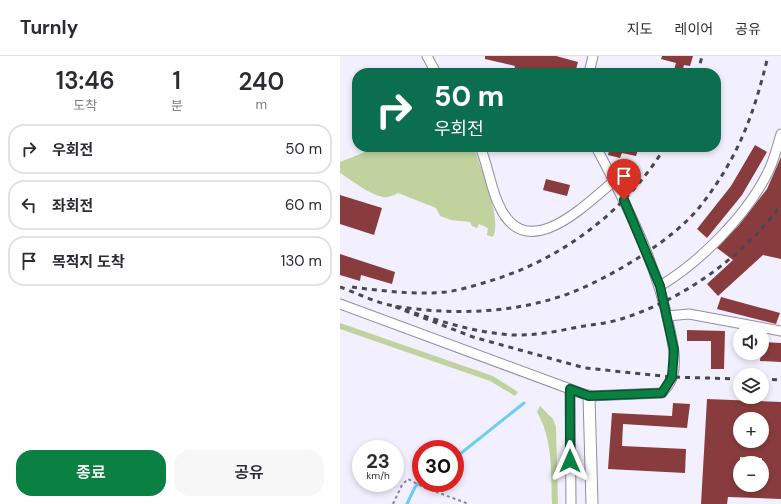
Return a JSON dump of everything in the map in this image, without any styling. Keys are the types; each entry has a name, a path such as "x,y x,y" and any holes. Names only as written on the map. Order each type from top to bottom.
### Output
{"street":[{"path":"427,56 433,68"},
{"path":"589,68 593,56"},
{"path":"660,286 675,277 699,257 747,205 768,174 781,134"},
{"path":"482,152 498,203 508,219 516,226 525,230 537,232 551,228 575,213 614,181"},
{"path":"340,304 589,396 662,393 672,377 674,350 660,286 624,200 599,152"},
{"path":"667,316 689,314 781,331"},
{"path":"570,389 571,504"},
{"path":"589,396 592,504"}],"path":[{"path":"393,504 404,481 410,480 419,485 469,504"}],"green space":[{"path":"365,152 475,152 493,206 495,229 493,237 487,235 488,228 479,224 477,228 472,226 470,222 451,220 440,216 436,208 398,193 383,197 366,190 340,173 340,162"},
{"path":"340,323 493,376 518,392 515,396 490,381 340,329"},
{"path":"540,406 553,419 556,427 558,504 552,504 549,445 542,422 537,412"}],"building":[{"path":"485,56 556,56 578,62 576,68 514,68 515,66 485,59"},
{"path":"662,56 693,56 690,66 684,65 683,68 674,68 676,63 661,59"},
{"path":"755,145 767,152 742,195 707,238 697,229 731,186"},
{"path":"609,152 637,152 636,156 622,153 620,158 608,155"},
{"path":"781,157 781,259 763,255 718,296 707,284 733,260 717,248 739,225 767,189"},
{"path":"546,179 570,185 567,196 543,190"},
{"path":"340,195 382,208 374,235 340,224"},
{"path":"340,254 395,272 392,284 361,275 360,281 340,275"},
{"path":"721,297 780,313 776,324 717,309"},
{"path":"687,330 725,331 724,369 711,369 711,341 687,341"},
{"path":"769,342 781,343 781,362 760,361 769,360"},
{"path":"707,399 733,400 733,404 769,404 769,402 781,402 781,499 728,497 727,504 701,504"},
{"path":"673,403 690,404 687,428 623,424 622,446 686,449 685,473 608,469 612,413 672,416"}],"waterway":[{"path":"464,451 524,403"},
{"path":"407,504 413,492"}],"railway":[{"path":"699,68 702,56"},
{"path":"340,287 387,305 413,309 451,311 489,310 527,305 557,298 581,289 616,271 638,258 681,227 696,212 715,186 726,169 744,134 757,97 768,56"},
{"path":"352,287 410,293 446,292 474,286 517,272 567,246 590,230 631,192 662,152"},
{"path":"733,379 672,377 585,368 473,337 393,306 460,326 510,335 546,333 607,323 641,312 665,301 708,275 729,260 748,243 781,205"},
{"path":"769,379 781,380"}],"route":[{"path":"570,461 570,389 589,396 662,393 672,377 674,350 660,286 624,200"}]}
